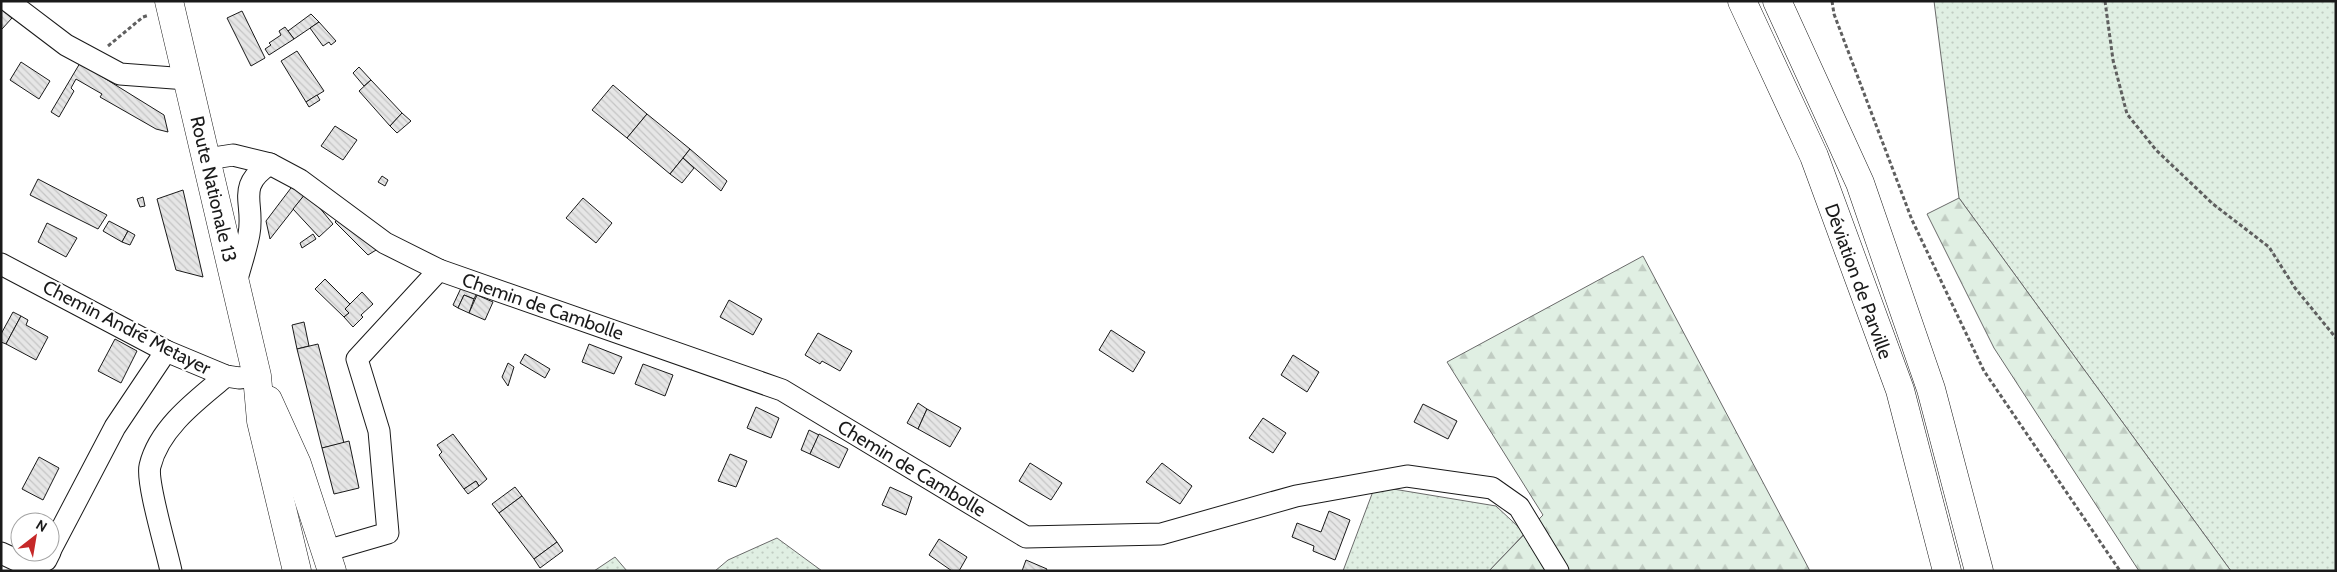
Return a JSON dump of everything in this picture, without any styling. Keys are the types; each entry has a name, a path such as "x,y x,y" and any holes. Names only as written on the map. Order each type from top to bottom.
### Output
{"main road":[{"name":"Déviation de Parville","path":"1742,1 1814,156 1900,390 1947,571"},
{"name":"Déviation de Parville","path":"1777,1 1860,183 1931,389 1979,571"},
{"name":"Route Nationale 13","path":"170,4 257,376 261,422 297,571"},
{"name":"Route Nationale 13","path":"257,376 297,464 329,561"}],"street":[{"path":"8,1 66,45 120,74 188,79"},
{"name":"Chemin de Cambolle","path":"207,159 233,155 270,164 300,180 385,243 438,270 782,390 1026,537 1161,534 1296,496 1407,476 1492,488 1519,507 1558,571"},
{"path":"236,284 250,232 250,184 259,172 270,164"},
{"name":"Chemin André Metayer","path":"1,264 166,351 226,376 238,378 257,376"},
{"path":"329,561 388,534 379,431 357,359 438,270"},
{"path":"60,533 115,427 166,351"},
{"path":"171,571 151,485 150,467 163,437 195,402 226,376"},
{"path":"20,562 28,566 40,562"}],"path":[{"path":"1832,1 1834,14 1912,220 1984,371 2120,571"},
{"path":"2105,1 2113,60 2127,114 2156,150 2214,204 2269,247 2295,288 2336,338"},
{"path":"97,61 100,52 143,17 170,4"}],"green space":[{"path":"1934,1 2336,1 2336,571 2231,571 1959,198"},
{"path":"1959,198 2231,571 2139,571 1994,348 1927,214"},
{"path":"1643,256 1810,571 1489,571 1543,515 1447,362"},
{"path":"1375,486 1496,506 1525,533 1489,571 1343,571"},
{"path":"777,538 822,571 715,571 728,560"},
{"path":"615,557 627,571 594,571"}],"building":[{"path":"1,9 12,18 2,29 1,29"},
{"path":"242,11 265,58 251,66 227,18"},
{"path":"311,14 319,22 294,39 288,31"},
{"path":"319,22 336,41 331,45 329,42 323,46 310,28"},
{"path":"285,27 294,39 269,55 265,49 271,45 269,43 281,35 279,31"},
{"path":"297,51 324,91 306,102 281,61"},
{"path":"21,62 50,81 39,99 10,80"},
{"path":"80,63 164,115 168,132 156,129 100,97 102,94 76,79 71,88 74,91 59,117 51,112"},
{"path":"359,67 371,80 364,86 353,73"},
{"path":"371,80 402,113 390,126 359,91"},
{"path":"613,85 647,114 627,138 592,110"},
{"path":"317,95 320,100 309,107 306,102"},
{"path":"402,113 411,121 397,133 390,126"},
{"path":"647,114 690,149 670,174 627,138"},
{"path":"335,126 357,140 343,160 321,146"},
{"path":"690,149 727,181 721,191 683,158"},
{"path":"683,158 694,168 682,183 670,174"},
{"path":"382,176 388,180 385,186 378,182"},
{"path":"38,179 107,215 98,229 30,195"},
{"path":"297,180 310,188 270,239 266,221"},
{"path":"310,188 314,201 333,224 319,237 293,209"},
{"path":"183,190 203,277 176,270 157,199"},
{"path":"143,197 145,206 140,207 137,199"},
{"path":"583,198 612,223 596,243 566,218"},
{"path":"344,212 381,247 368,255 335,222"},
{"path":"109,221 128,231 122,242 103,231"},
{"path":"47,223 77,238 66,257 38,242"},
{"path":"128,231 135,235 130,245 122,242"},
{"path":"313,234 316,239 302,248 300,243"},
{"path":"325,279 350,304 345,309 349,313 344,317 315,289"},
{"path":"481,285 474,299 464,295 458,308 453,305 461,288"},
{"path":"362,292 373,304 361,315 363,317 353,327 344,317 349,313 345,309"},
{"path":"464,295 474,299 469,313 458,308"},
{"path":"477,295 493,302 485,320 469,313"},
{"path":"729,300 762,319 753,335 720,317"},
{"path":"13,312 21,316 6,344 1,342 1,334"},
{"path":"21,316 28,320 26,325 48,337 36,360 6,344"},
{"path":"304,322 309,346 297,349 292,325"},
{"path":"1111,330 1145,352 1133,372 1099,350"},
{"path":"818,333 852,351 840,371 822,361 820,364 805,355"},
{"path":"115,339 137,351 121,383 98,371"},
{"path":"318,344 344,443 322,448 297,349"},
{"path":"589,344 622,357 614,374 582,362"},
{"path":"525,354 550,369 545,378 520,363"},
{"path":"1293,355 1319,372 1307,392 1281,375"},
{"path":"508,363 514,367 508,386 502,377"},
{"path":"643,364 673,375 665,396 635,384"},
{"path":"918,403 927,409 918,429 907,423"},
{"path":"1423,404 1457,421 1448,439 1414,422"},
{"path":"756,407 779,418 771,438 747,428"},
{"path":"927,409 961,428 950,447 918,429"},
{"path":"1263,418 1286,433 1273,453 1249,438"},
{"path":"809,430 819,435 810,454 801,450"},
{"path":"453,434 487,479 479,486 476,481 464,489 439,455 442,452 437,445"},
{"path":"819,434 848,449 839,468 810,454"},
{"path":"349,441 359,488 334,494 322,448"},
{"path":"730,454 747,461 736,487 718,481"},
{"path":"39,457 59,468 43,500 22,489"},
{"path":"1030,463 1062,483 1051,500 1019,481"},
{"path":"1162,463 1192,486 1180,504 1146,482"},
{"path":"476,481 479,486 468,494 464,489"},
{"path":"515,487 522,496 499,513 492,504"},
{"path":"890,487 912,497 906,515 882,505"},
{"path":"522,496 557,542 534,559 499,513"},
{"path":"1329,511 1350,520 1335,560 1313,551 1314,546 1292,537 1297,523 1321,532"},
{"path":"939,539 967,557 959,571 952,571 929,555"},
{"path":"557,542 563,551 540,568 534,559"},
{"path":"1026,560 1047,569 1046,571 1022,571"}]}
